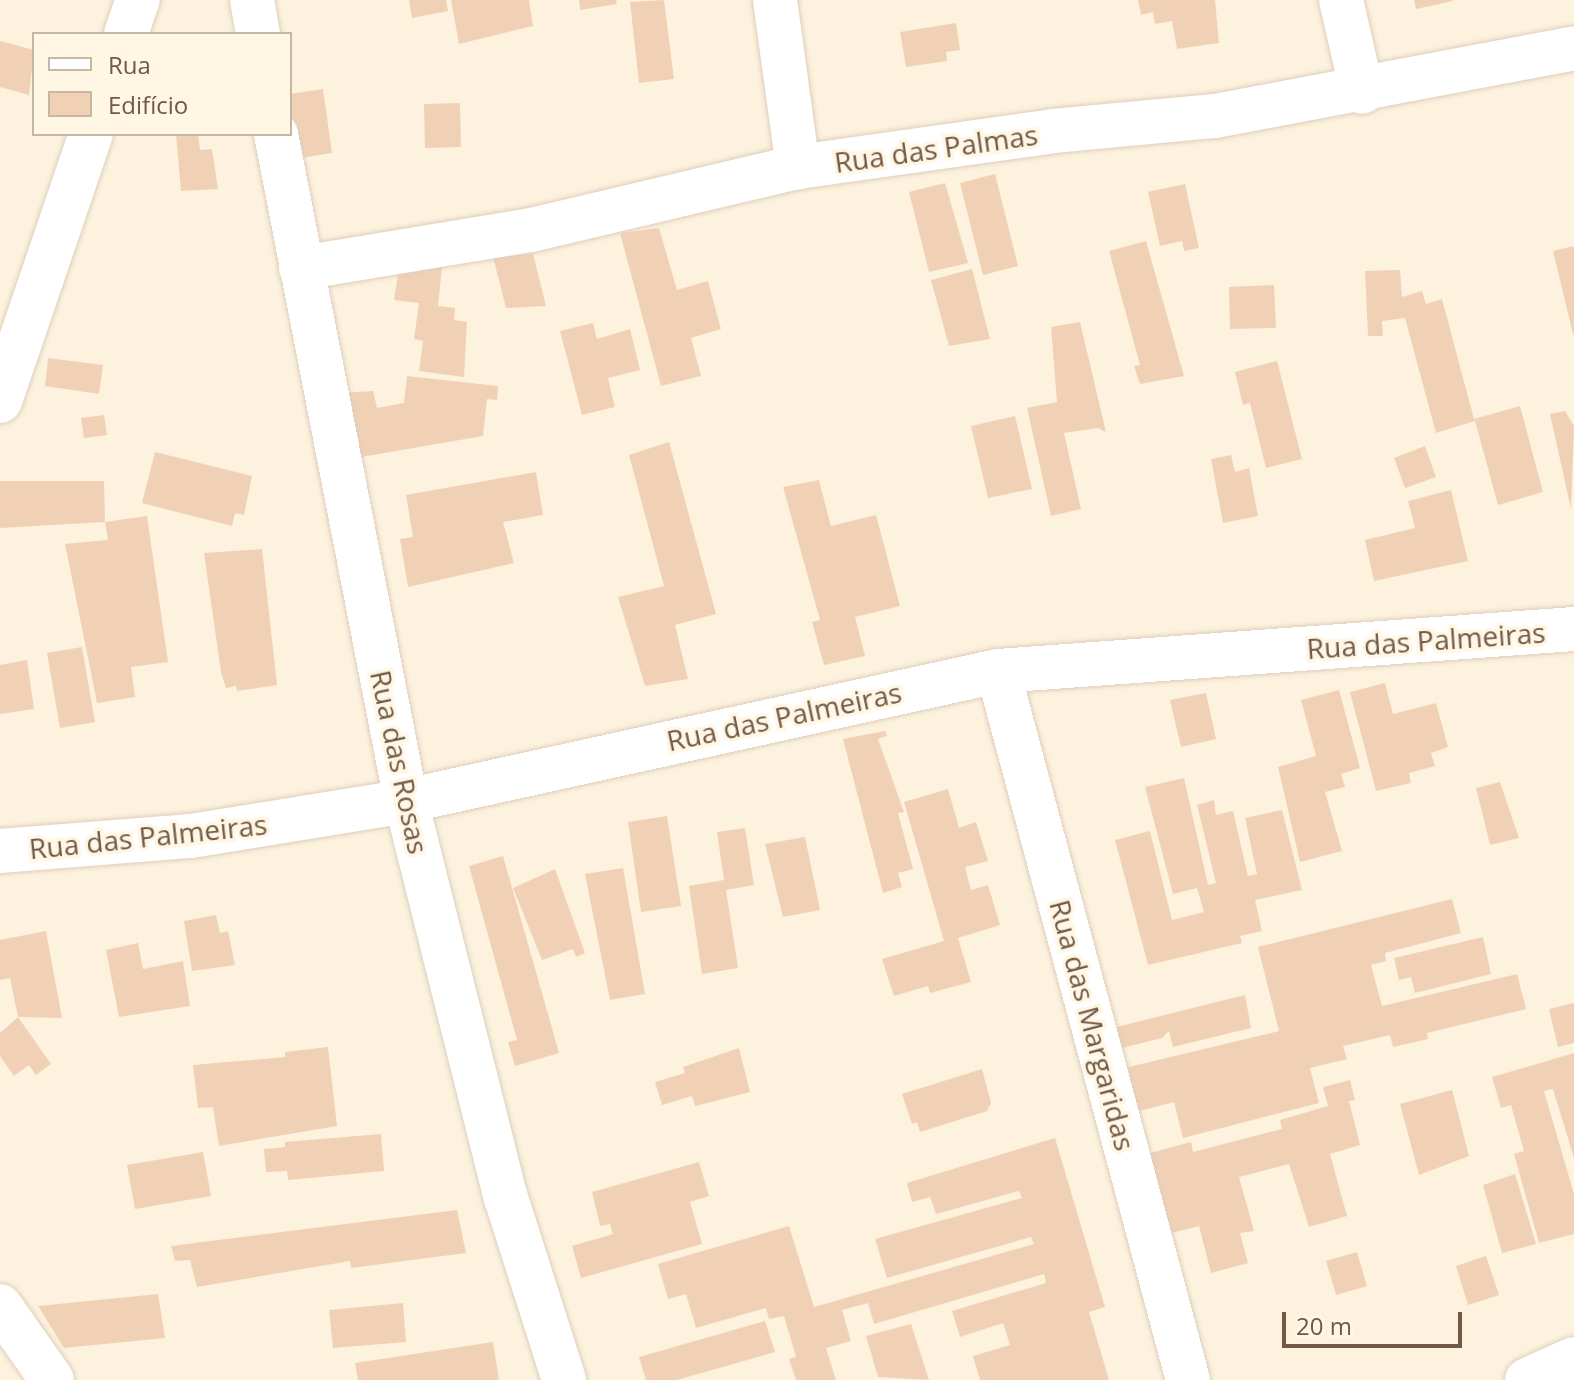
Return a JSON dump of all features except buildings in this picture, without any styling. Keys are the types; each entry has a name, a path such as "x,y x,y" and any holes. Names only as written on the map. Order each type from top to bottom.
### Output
{"street":[{"path":"127,32 138,0"},
{"path":"252,0 258,32"},
{"path":"775,0 798,167"},
{"path":"1341,0 1362,92"},
{"name":"Rua das Palmas","path":"301,268 531,230 798,167 1053,131 1215,116 1362,92 1574,48"},
{"path":"0,401 90,136"},
{"name":"Rua das Rosas","path":"276,136 406,801 506,1198 564,1380"},
{"name":"Rua das Palmeiras","path":"0,851 191,836 406,801 998,671 1574,629"},
{"name":"Rua das Margaridas","path":"998,671 1188,1380"},
{"path":"0,1306 52,1380"},
{"path":"1527,1380 1574,1359"}]}
